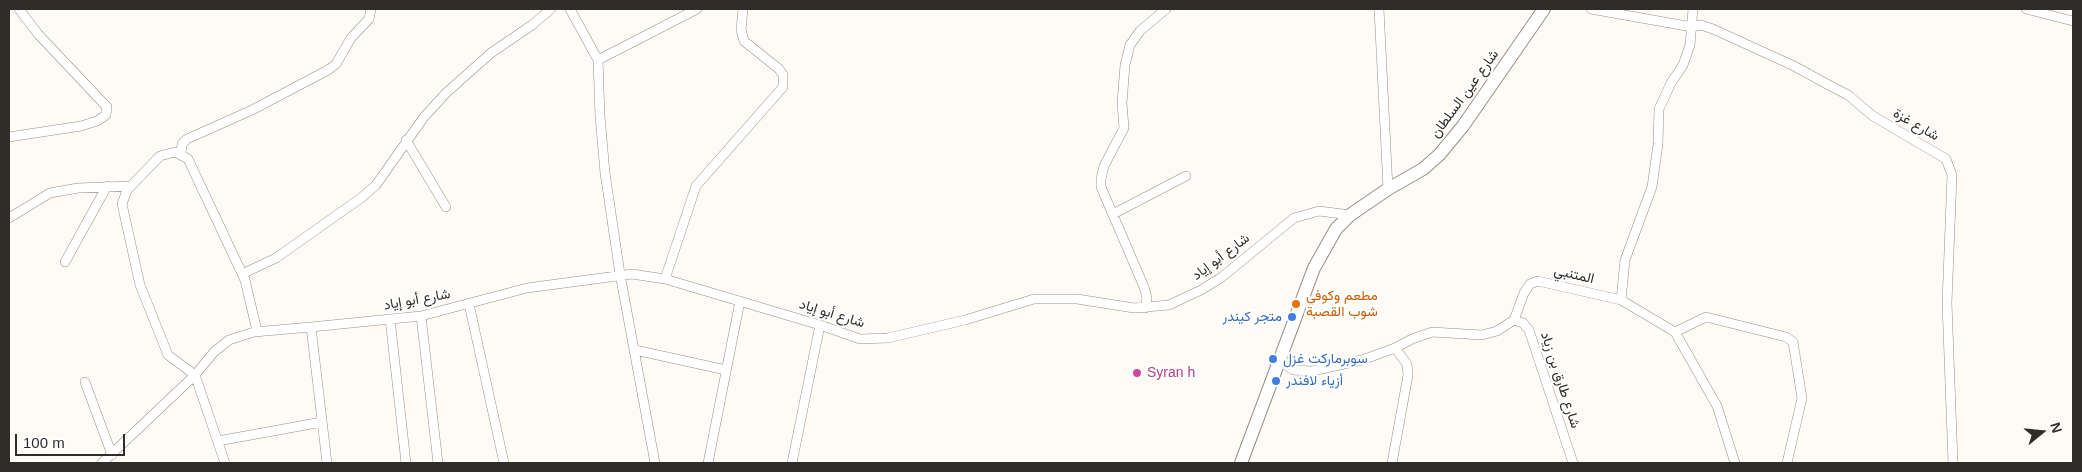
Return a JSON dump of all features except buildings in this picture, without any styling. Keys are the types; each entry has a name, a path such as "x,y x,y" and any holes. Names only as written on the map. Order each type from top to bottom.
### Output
{"main road":[{"name":"شارع عين السلطان","path":"1241,463 1314,268 1336,229 1350,215 1388,189 1423,169 1439,155 1463,126 1544,9"}],"street":[{"path":"9,136 97,121 106,115 107,108 38,34 19,9"},
{"path":"181,153 182,144 187,139 252,110 336,64 351,38 369,19 371,9"},
{"path":"242,274 276,258 362,198 376,185 424,117 491,53 532,25 551,9"},
{"path":"570,9 598,60 604,164 620,274 656,463"},
{"path":"598,60 697,9"},
{"path":"665,279 696,186 783,87 783,75 779,69 744,41 741,30 743,9"},
{"path":"1145,308 1147,298 1144,287 1101,187 1101,179 1108,157 1124,128 1122,103 1127,54 1134,38 1166,9"},
{"path":"1379,9 1388,189"},
{"name":"شارع غزة","path":"1591,9 1692,27 1701,25 1713,29 1794,66 1848,95 1873,116 1939,154 1949,164 1952,174 1946,304 1953,463"},
{"path":"1694,9 1690,45 1683,65 1671,83 1659,109 1658,144 1652,186 1625,260 1621,300 1675,332 1717,406 1735,463"},
{"path":"2026,9 2073,21"},
{"path":"406,140 446,207"},
{"path":"225,463 195,375 168,355 140,286 122,204 123,197 131,186 160,156 168,153 181,153 188,159 242,274 255,317 257,331"},
{"path":"1113,214 1186,176"},
{"path":"65,262 107,186"},
{"path":"9,218 50,194 78,188 131,186"},
{"name":"شارع أبو إياد","path":"102,463 195,375 214,352 229,340 257,331 422,316 527,288 620,274 665,279 820,325 860,339 874,339 937,327 1034,299 1077,299 1145,308 1169,305 1211,284 1294,218 1320,211 1350,215"},
{"name":"المتنبي","path":"1514,320 1524,293 1530,284 1538,281 1621,300"},
{"path":"708,463 740,301"},
{"path":"469,304 504,463"},
{"path":"422,316 438,463"},
{"path":"1675,332 1706,317 1786,337 1793,342 1802,398 1786,463"},
{"path":"390,319 406,463"},
{"path":"1280,361 1293,370 1312,371 1362,360 1432,332 1488,334 1514,320"},
{"name":"شارع طارق بن زياد","path":"1514,320 1523,323 1529,330 1573,463"},
{"path":"792,463 820,325"},
{"path":"311,327 327,463"},
{"path":"1392,463 1408,375 1407,364 1395,348"},
{"path":"635,350 726,370"},
{"path":"85,382 112,455"},
{"path":"218,441 322,422"}],"place":[{"name":"مطعم وكوفي شوب القصبة","path":"1296,304"},
{"name":"متجر كيندر","path":"1292,317"},
{"name":"سوبرماركت غزل","path":"1273,359"},
{"name":"Syran h","path":"1137,373"},
{"name":"أزياء لافندر","path":"1276,381"}]}
